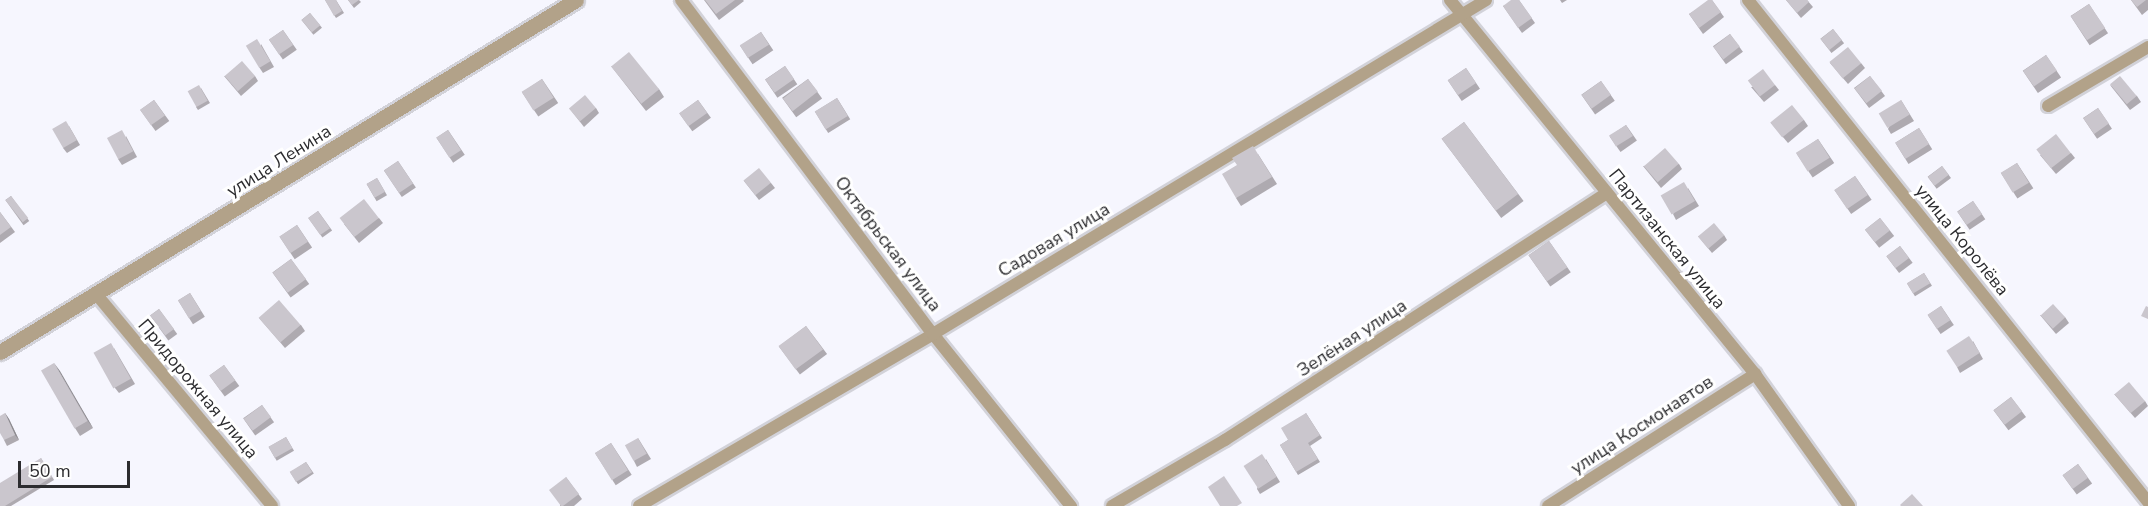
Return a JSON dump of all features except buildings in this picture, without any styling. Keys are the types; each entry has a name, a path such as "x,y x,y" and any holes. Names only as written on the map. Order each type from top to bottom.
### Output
{"street":[{"name":"улица Ленина","path":"0,352 97,295 576,0"},
{"name":"Октябрьская улица","path":"681,0 933,334 1071,506"},
{"name":"Партизанская улица","path":"1450,0 1755,374 1849,506"},
{"name":"Садовая улица","path":"639,506 933,334 1486,0"},
{"name":"улица Королёва","path":"1748,0 2148,502"},
{"path":"2048,106 2148,47"},
{"name":"Зелёная улица","path":"1112,506 1225,440 1607,193"},
{"name":"Придорожная улица","path":"97,295 272,506"},
{"name":"улица Космонавтов","path":"1548,506 1755,374"}]}
